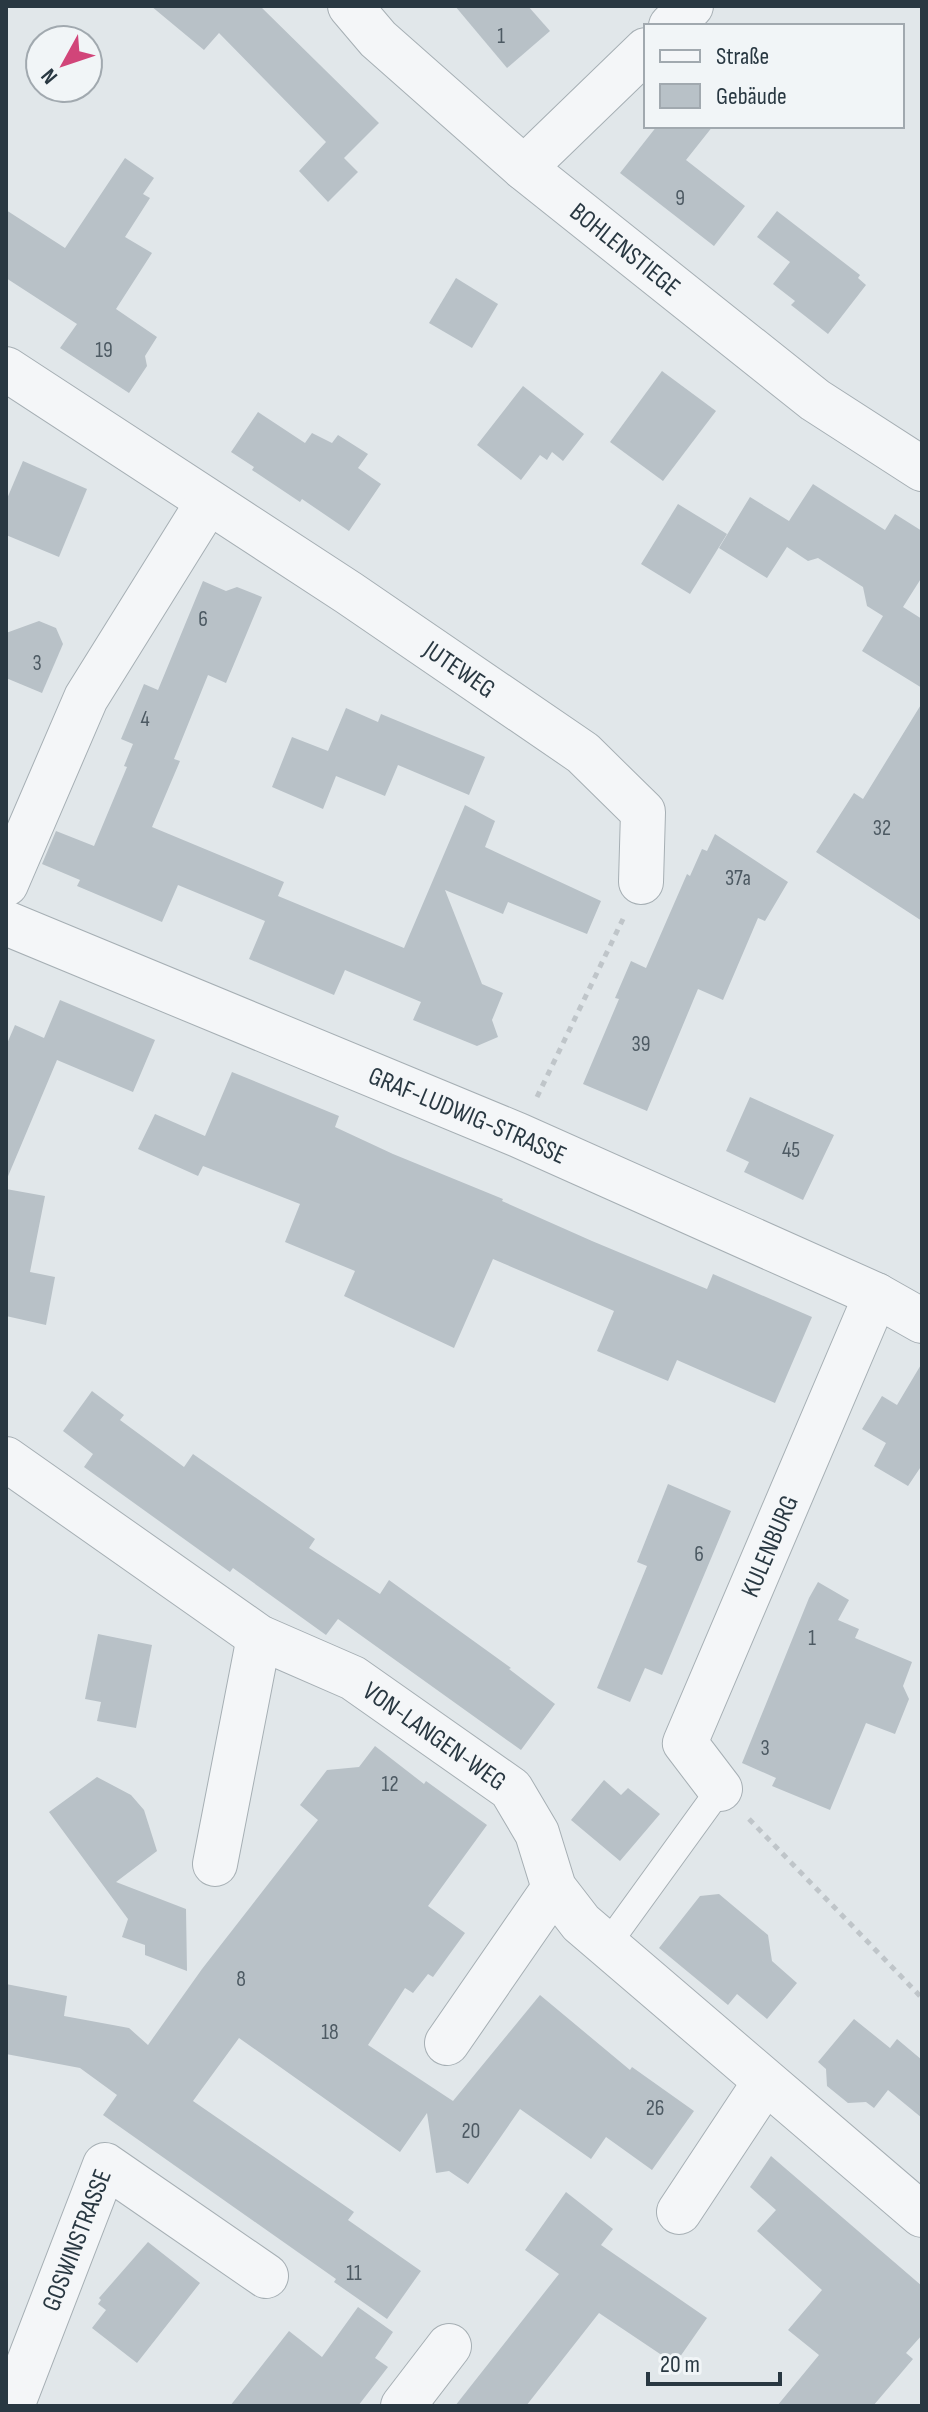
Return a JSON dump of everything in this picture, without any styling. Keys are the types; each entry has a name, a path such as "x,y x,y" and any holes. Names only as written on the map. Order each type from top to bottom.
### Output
{"street":[{"name":"BOHLENSTIEGE","path":"350,6 378,39 524,168 815,400 922,469"},
{"path":"673,24 691,6"},
{"path":"524,168 644,52"},
{"name":"JUTEWEG","path":"6,369 349,593 583,753 643,812 641,882"},
{"path":"6,884 86,698 208,502"},
{"name":"GRAF-LUDWIG-STRASSE","path":"6,923 518,1135 876,1295 922,1321"},
{"name":"KULENBURG","path":"720,1789 685,1743 876,1295"},
{"name":"VON-LANGEN-WEG","path":"6,1459 259,1637 353,1678 511,1789 537,1833 554,1888 581,1923 922,2215"},
{"path":"215,1864 259,1637"},
{"path":"447,2043 554,1888"},
{"path":"679,2212 765,2082"},
{"name":"GOSWINSTRASSE","path":"12,2406 105,2165 266,2276"},
{"path":"403,2406 449,2346"}],"lane":[{"path":"607,1945 720,1789"}],"path":[{"path":"518,1135 641,882"},
{"path":"720,1789 922,1998"}],"building":[{"path":"151,6 260,6 379,123 344,158 358,172 328,202 299,171 326,142 219,33 204,50"},
{"path":"455,6 528,6 550,31 507,68"},
{"path":"655,128 711,128 686,160 745,206 714,246 620,173"},
{"path":"125,158 154,178 143,194 150,198 125,237 152,253 116,309 157,337 145,356 147,366 129,393 60,348 77,324 6,278 6,210 65,248"},
{"path":"777,211 860,275 858,278 866,285 828,334 791,305 795,301 773,284 790,262 757,237"},
{"path":"456,278 498,304 472,348 429,323"},
{"path":"662,371 716,411 663,481 610,442"},
{"path":"523,386 584,434 563,461 552,452 547,460 540,455 521,480 477,445"},
{"path":"258,412 305,443 312,433 332,443 338,435 368,454 358,468 381,484 349,531 252,470 254,467 231,452"},
{"path":"23,461 87,489 59,557 6,535 6,501"},
{"path":"813,484 885,530 895,514 922,531 922,577 903,607 922,619 922,688 862,651 883,616 867,606 863,587 818,558 808,561 787,547 767,578 719,548 750,497 789,521"},
{"path":"678,504 727,534 690,594 641,564"},
{"path":"203,581 226,591 237,587 262,597 226,683 208,675 174,759 180,761 152,827 284,882 278,896 404,948 465,805 495,821 485,847 601,901 587,934 508,902 503,914 445,890 482,984 503,993 492,1020 498,1037 477,1046 413,1020 421,1002 345,970 334,995 249,959 265,921 178,885 162,922 77,886 80,880 42,864 56,831 94,846 127,767 124,766 133,744 121,739 144,684 158,690"},
{"path":"39,621 56,628 63,644 42,693 6,678 6,633"},
{"path":"922,703 922,921 816,852 854,793 863,799"},
{"path":"346,708 378,722 381,714 485,757 469,795 398,765 385,796 336,776 323,809 272,787 292,737 328,751"},
{"path":"715,834 788,882 765,921 758,918 723,1000 698,989 647,1111 583,1084 619,999 615,998 631,961 646,968 687,874 690,876 702,849 707,851"},
{"path":"60,1000 155,1040 133,1092 57,1060 6,1181 6,1046 15,1025 44,1038"},
{"path":"232,1072 339,1116 335,1127 592,1241 707,1289 713,1274 812,1317 775,1403 677,1360 668,1381 597,1351 614,1311 493,1259 454,1348 344,1296 355,1271 285,1242 300,1204 203,1166 198,1176 138,1149 155,1114 205,1136"},
{"path":"750,1097 834,1135 803,1200 744,1172 749,1162 726,1151"},
{"path":"6,1189 45,1196 30,1272 55,1277 46,1325 6,1316"},
{"path":"922,1363 922,1465 908,1486 874,1466 886,1443 862,1429 882,1396 897,1405"},
{"path":"92,1391 124,1415 120,1420 184,1467 193,1454 315,1539 309,1548 380,1594 389,1580 511,1668 555,1704 521,1750 338,1619 326,1635 233,1568 230,1572 84,1467 93,1454 63,1431"},
{"path":"668,1484 731,1511 662,1675 645,1668 630,1702 597,1688 647,1566 637,1562"},
{"path":"818,1582 849,1600 838,1620 859,1629 855,1638 912,1662 903,1686 909,1699 895,1734 866,1723 830,1810 772,1786 776,1778 742,1763"},
{"path":"98,1634 152,1645 136,1728 97,1721 101,1702 85,1699"},
{"path":"375,1746 424,1784 426,1781 487,1825 428,1906 465,1933 433,1977 428,1974 413,1993 405,1988 368,2045 453,2101 540,1995 630,2070 632,2067 694,2111 652,2170 606,2137 591,2159 520,2109 468,2184 449,2171 436,2173 427,2113 400,2152 239,2038 193,2101 354,2212 348,2220 421,2271 387,2319 334,2282 336,2279 103,2115 117,2095 80,2068 6,2054 6,1984 67,1996 64,2016 129,2028 148,2045 202,1969 318,1820 300,1805 327,1770 359,1767"},
{"path":"97,1777 131,1795 144,1810 157,1851 116,1882 186,1909 187,1971 145,1955 145,1945 122,1937 128,1919 49,1812"},
{"path":"604,1780 621,1795 628,1788 660,1814 620,1861 571,1820"},
{"path":"719,1894 768,1935 772,1961 797,1983 767,2019 737,1994 728,2005 659,1948 700,1896"},
{"path":"854,2019 890,2048 897,2039 922,2060 922,2118 888,2090 874,2108 866,2102 848,2103 827,2086 826,2069 818,2062"},
{"path":"771,2156 922,2286 922,2335 906,2353 913,2359 873,2406 777,2406 819,2355 788,2330 822,2290 757,2231 776,2210 750,2187"},
{"path":"566,2192 613,2229 601,2245 707,2318 675,2364 599,2313 526,2406 455,2406 559,2274 525,2250"},
{"path":"148,2242 200,2283 137,2363 92,2328 106,2310 98,2304 99,2298"},
{"path":"358,2307 393,2332 375,2358 388,2367 358,2406 230,2406 289,2331 322,2357"}]}
